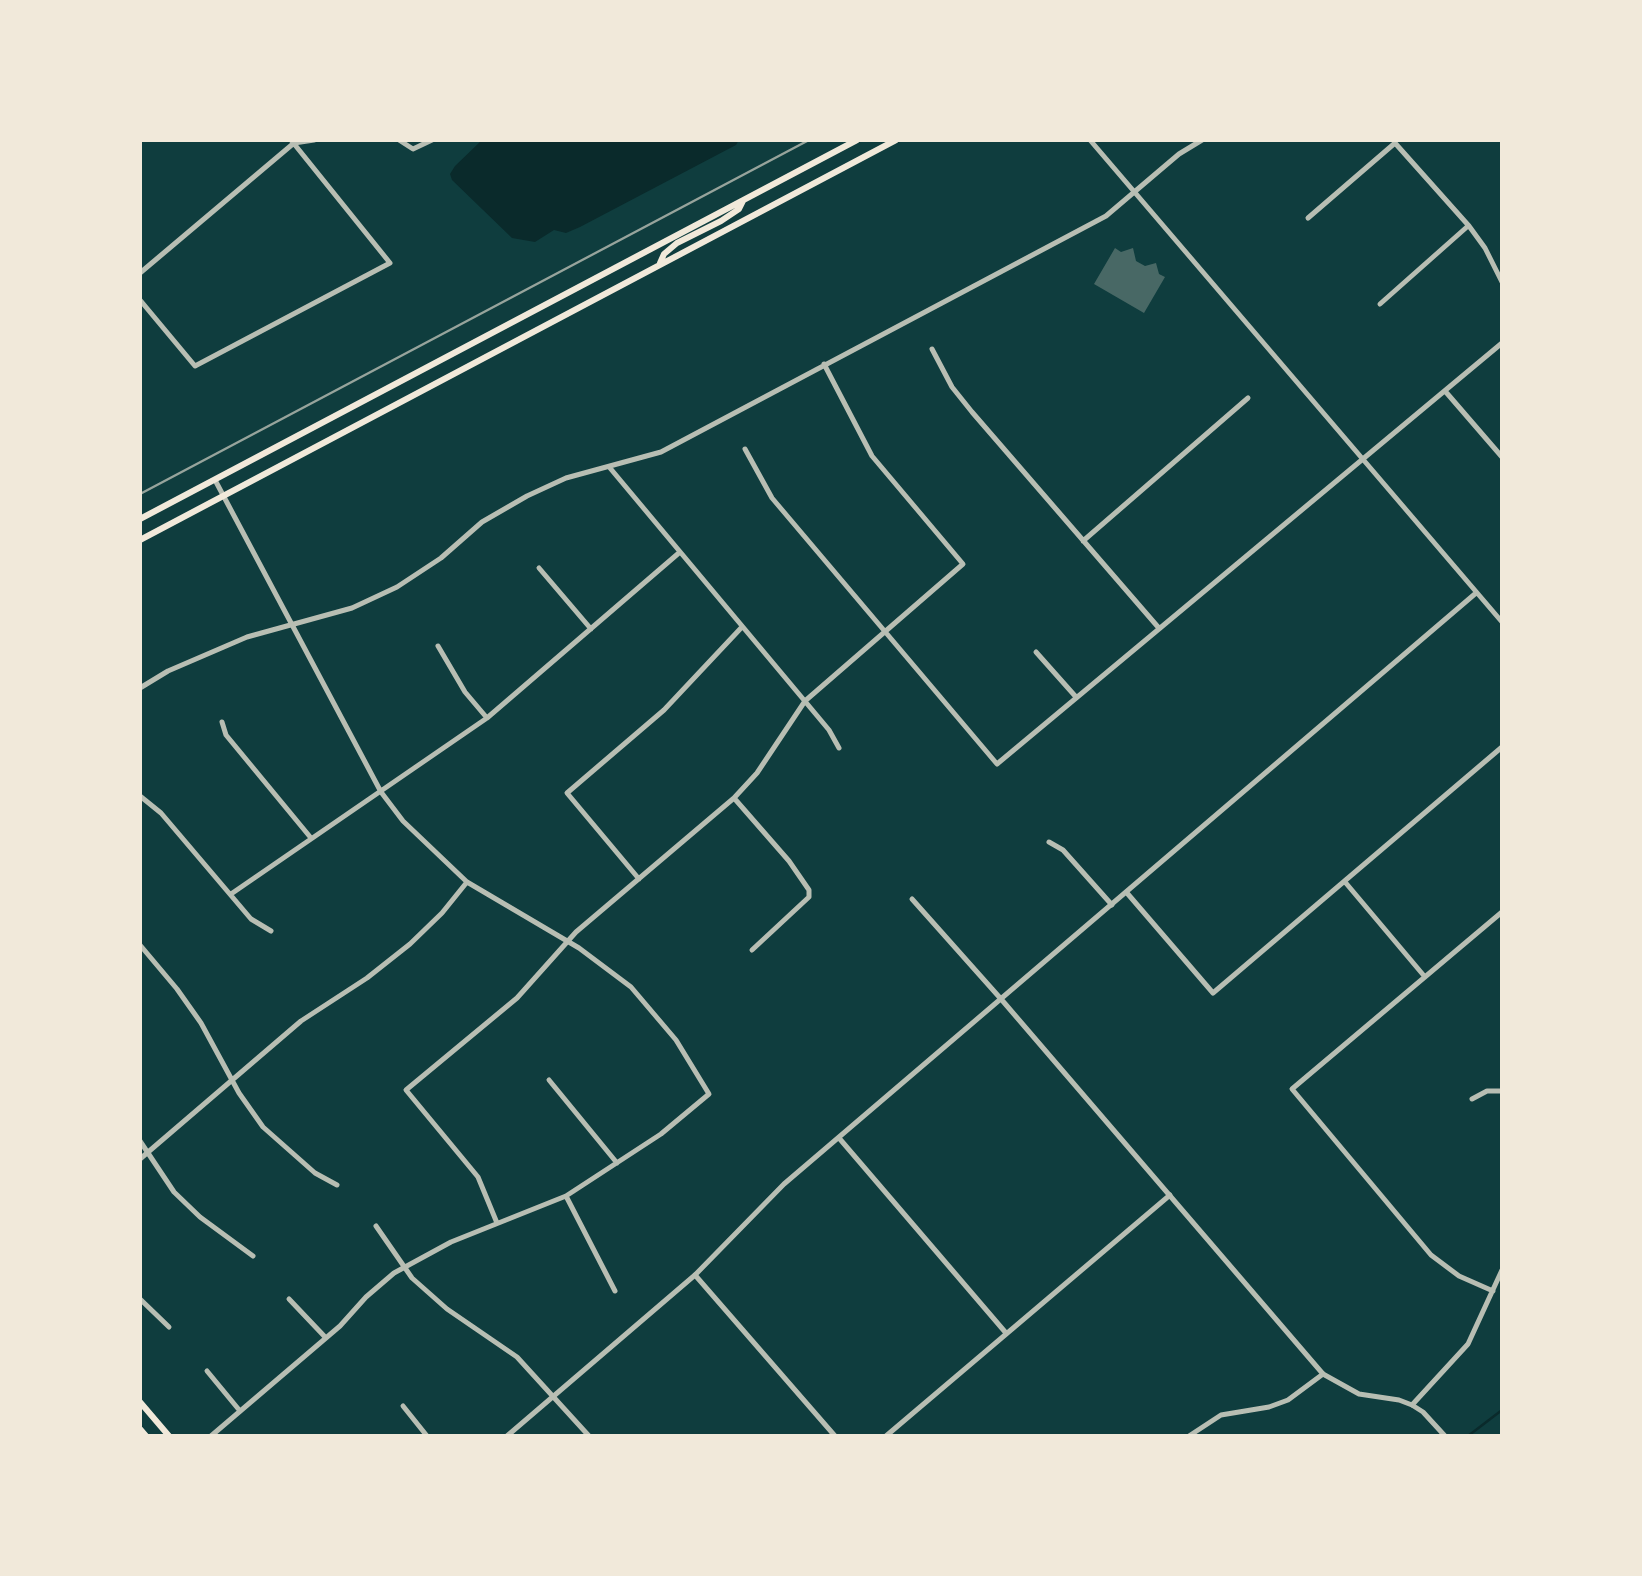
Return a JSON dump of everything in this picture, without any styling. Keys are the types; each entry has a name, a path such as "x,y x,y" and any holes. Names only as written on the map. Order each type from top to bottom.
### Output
{"main road":[{"path":"140,520 857,140"},
{"path":"140,540 896,140"},
{"path":"659,266 664,254 677,243 730,215 744,200"},
{"path":"140,1402 169,1436"},
{"path":"140,1429 146,1436"}],"street":[{"path":"140,274 293,141 314,140"},
{"path":"400,140 412,149 432,140"},
{"path":"1090,140 1502,622"},
{"path":"140,688 247,637 352,608 397,587 441,558 482,522 566,478 661,452 1106,216 1179,154 1202,140"},
{"path":"140,300 195,366 390,263 293,141"},
{"path":"1308,218 1395,143 1469,226 1502,282"},
{"path":"1380,304 1469,226"},
{"path":"745,450 772,498 997,764 1502,342"},
{"path":"932,349 952,387 1158,627"},
{"path":"497,1224 478,1177 406,1090 516,998 567,942 734,798 757,773 805,701 963,564 872,456 824,364"},
{"path":"1445,391 1502,457"},
{"path":"1084,541 1248,398"},
{"path":"610,468 840,748"},
{"path":"211,1436 403,1268 451,1242 566,1196 662,1134 709,1094 655,1012 630,987 567,942 467,882 427,846 381,792 214,480"},
{"path":"231,894 487,718 680,552"},
{"path":"539,568 591,629"},
{"path":"507,1436 695,1275 756,1210 838,1138 1476,594"},
{"path":"639,878 567,793 664,710 742,628"},
{"path":"438,646 465,692 487,718"},
{"path":"1036,652 1076,697"},
{"path":"222,722 226,735 312,838"},
{"path":"1127,892 1213,993 1502,747"},
{"path":"140,796 161,813 250,919 271,930"},
{"path":"734,798 789,861 808,890 806,903 752,950"},
{"path":"1050,842 1064,850 1112,906"},
{"path":"140,1159 302,1021 410,944 467,882"},
{"path":"1345,882 1426,977"},
{"path":"912,899 1323,1374 1359,1394 1412,1405 1445,1436"},
{"path":"1493,1290 1459,1276 1432,1255 1292,1089 1502,912"},
{"path":"140,946 201,1023 250,1111 286,1150 338,1185"},
{"path":"549,1080 618,1164"},
{"path":"1472,1100 1487,1091 1502,1091"},
{"path":"838,1138 1006,1334"},
{"path":"140,1141 174,1192 200,1217 253,1256"},
{"path":"886,1436 1170,1195"},
{"path":"566,1196 615,1291"},
{"path":"376,1226 403,1268 433,1298 517,1356 589,1436"},
{"path":"1412,1405 1468,1344 1502,1270"},
{"path":"695,1275 835,1436"},
{"path":"140,1299 169,1327"},
{"path":"289,1299 326,1338"},
{"path":"207,1370 240,1411"},
{"path":"1189,1436 1221,1414 1270,1407 1288,1400 1323,1374"},
{"path":"403,1406 427,1436"}],"water":[{"path":"482,140 739,140 580,227 566,233 554,230 535,242 512,238 452,180 450,174 455,166"}],"building":[{"path":"1115,248 1121,252 1133,248 1136,261 1145,266 1156,263 1159,274 1165,277 1144,313 1094,284"}],"waterway":[{"path":"1468,1436 1502,1410"}],"railway":[{"path":"140,494 809,140"}]}
